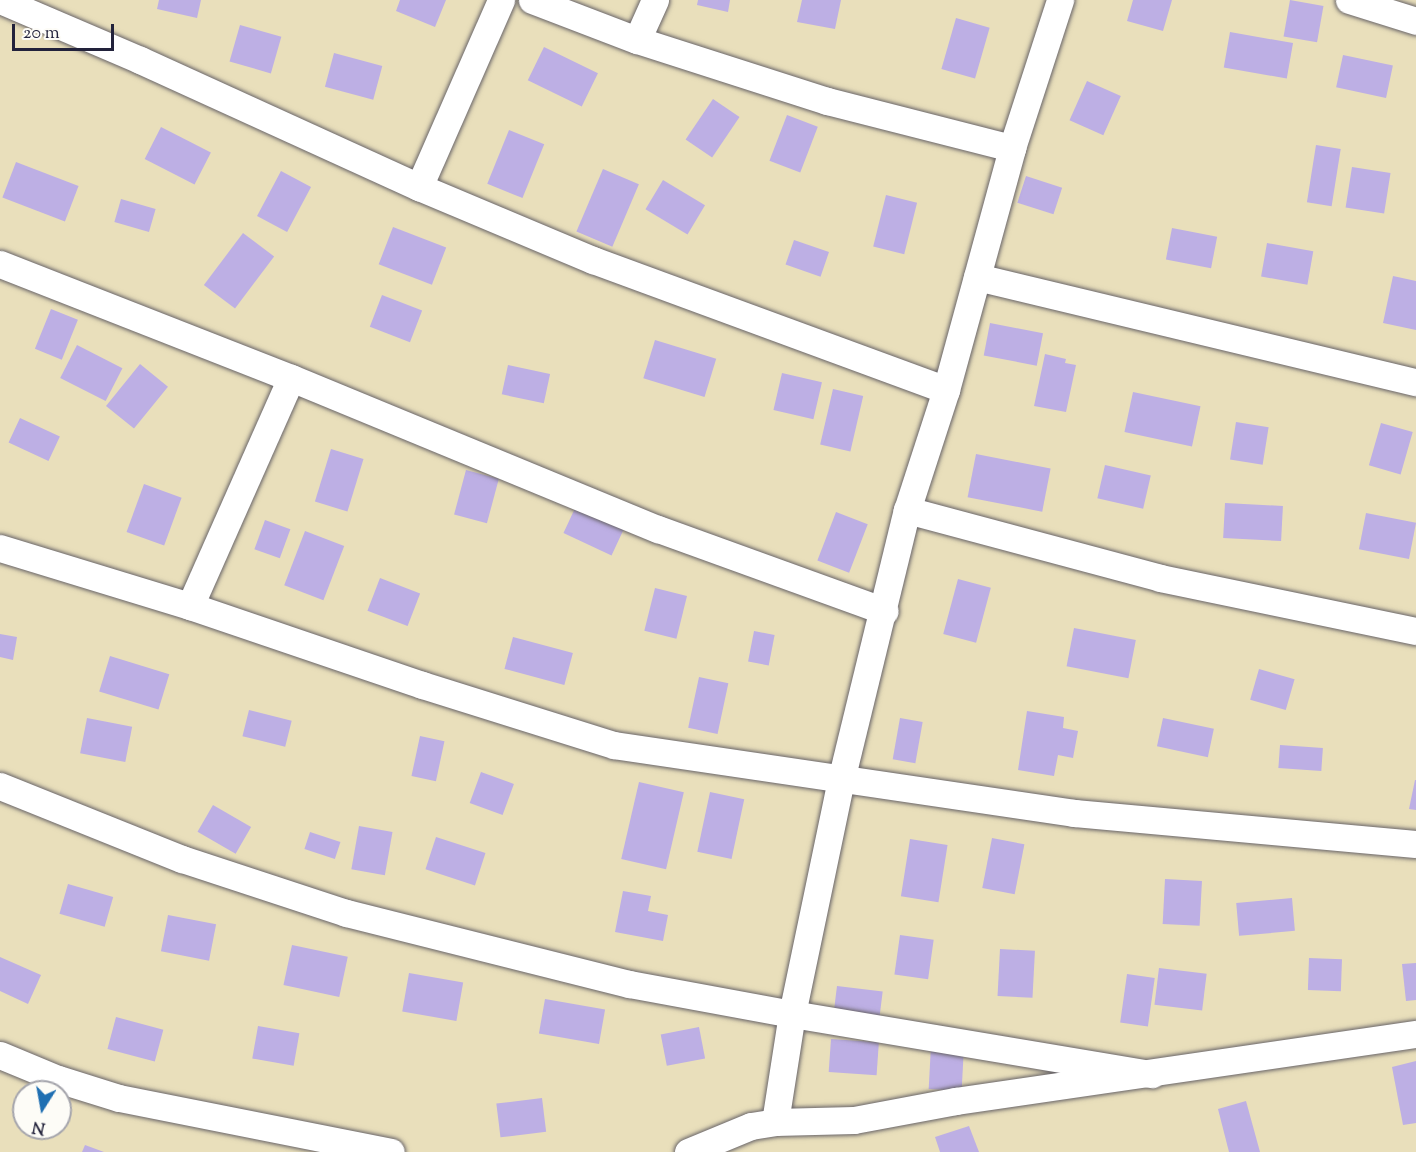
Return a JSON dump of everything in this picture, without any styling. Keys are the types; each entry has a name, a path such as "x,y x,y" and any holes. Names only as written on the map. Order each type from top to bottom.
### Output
{"street":[{"path":"0,0 140,60 419,187 593,260 946,390"},
{"path":"419,187 501,0"},
{"path":"532,0 638,40 827,101 1012,148"},
{"path":"638,40 655,0"},
{"path":"775,1122 792,1014 841,780 885,610 907,510 946,390 1012,148 1060,0"},
{"path":"1349,0 1416,21"},
{"path":"0,264 291,378 658,529 885,610"},
{"path":"977,277 1416,382"},
{"path":"190,606 291,378"},
{"path":"907,510 1160,578 1416,632"},
{"path":"0,548 190,606 422,685 614,745 1074,813 1416,844"},
{"path":"0,786 182,859 346,913 629,984 792,1014 1152,1074"},
{"path":"688,1152 751,1126 775,1122 854,1119 956,1101 1416,1034"},
{"path":"0,1055 58,1079 119,1098 391,1152"}],"building":[{"path":"159,0 201,0 197,18 157,9"},
{"path":"400,0 446,0 435,27 396,11"},
{"path":"698,0 730,0 728,12 697,5"},
{"path":"802,0 841,0 835,29 797,22"},
{"path":"1133,0 1172,0 1163,31 1127,21"},
{"path":"1290,0 1323,6 1317,42 1284,36"},
{"path":"956,18 990,28 975,79 941,69"},
{"path":"240,25 281,37 271,73 230,62"},
{"path":"1230,32 1293,43 1287,79 1224,67"},
{"path":"544,47 598,73 582,107 528,80"},
{"path":"334,53 382,66 373,100 325,87"},
{"path":"1343,55 1393,66 1386,98 1336,87"},
{"path":"1087,81 1121,96 1103,135 1070,120"},
{"path":"713,99 740,117 712,158 686,140"},
{"path":"787,115 818,127 800,173 769,161"},
{"path":"161,127 211,152 195,184 145,159"},
{"path":"509,130 544,144 523,198 487,184"},
{"path":"1316,145 1341,149 1332,206 1307,202"},
{"path":"16,162 79,186 65,221 2,197"},
{"path":"1352,167 1391,173 1384,214 1346,207"},
{"path":"603,169 639,184 612,247 576,232"},
{"path":"281,171 311,187 287,232 257,216"},
{"path":"1026,176 1062,188 1053,214 1017,203"},
{"path":"663,180 705,205 687,234 645,209"},
{"path":"886,195 917,203 904,254 873,246"},
{"path":"121,199 156,209 149,232 114,222"},
{"path":"393,227 446,247 432,285 379,264"},
{"path":"1172,228 1217,237 1211,268 1166,259"},
{"path":"243,233 274,256 235,308 204,285"},
{"path":"794,240 829,252 821,277 786,265"},
{"path":"1267,243 1313,251 1307,285 1261,276"},
{"path":"1393,276 1416,281 1416,330 1383,323"},
{"path":"382,295 422,310 410,342 370,327"},
{"path":"51,309 78,320 62,360 35,349"},
{"path":"990,323 1043,333 1037,366 984,355"},
{"path":"655,340 716,359 705,397 643,378"},
{"path":"77,345 122,368 106,401 60,378"},
{"path":"1045,354 1066,359 1065,363 1076,365 1066,412 1034,406"},
{"path":"140,364 168,387 134,429 106,406"},
{"path":"508,365 550,374 544,403 502,394"},
{"path":"782,373 822,382 813,419 773,410"},
{"path":"833,389 863,396 850,452 820,445"},
{"path":"1133,392 1200,406 1192,446 1124,432"},
{"path":"20,418 60,437 48,461 9,442"},
{"path":"1236,422 1269,427 1263,465 1230,460"},
{"path":"1381,423 1413,432 1401,474 1369,465"},
{"path":"331,449 364,459 347,512 315,502"},
{"path":"976,454 1051,469 1042,512 968,497"},
{"path":"1105,465 1151,476 1143,509 1097,498"},
{"path":"466,470 499,479 487,523 454,514"},
{"path":"144,484 182,498 164,546 127,532"},
{"path":"1225,503 1283,506 1281,541 1223,538"},
{"path":"577,504 625,526 612,555 563,533"},
{"path":"836,512 868,524 849,573 817,561"},
{"path":"1366,513 1416,523 1409,559 1359,549"},
{"path":"265,520 290,529 280,558 254,549"},
{"path":"305,531 344,546 323,600 284,585"},
{"path":"380,578 420,593 408,626 367,611"},
{"path":"958,579 991,588 976,643 943,634"},
{"path":"655,588 687,596 676,639 644,631"},
{"path":"1074,628 1136,640 1128,678 1067,666"},
{"path":"754,631 775,635 769,665 748,661"},
{"path":"0,634 17,637 13,660 0,657"},
{"path":"513,637 573,653 564,685 504,669"},
{"path":"110,656 169,674 158,710 99,691"},
{"path":"1259,669 1295,679 1286,710 1250,700"},
{"path":"699,677 728,683 718,734 688,728"},
{"path":"249,710 292,721 285,747 242,736"},
{"path":"1027,711 1064,717 1063,728 1078,731 1073,758 1058,755 1054,776 1018,770"},
{"path":"87,718 132,727 125,762 80,753"},
{"path":"900,718 923,722 915,763 893,759"},
{"path":"1163,718 1214,729 1208,757 1157,746"},
{"path":"420,736 444,741 436,781 411,776"},
{"path":"1280,745 1323,748 1321,771 1278,768"},
{"path":"481,772 514,784 503,815 470,803"},
{"path":"1416,780 1416,810 1409,809"},
{"path":"639,782 684,792 666,869 621,859"},
{"path":"710,792 744,799 732,859 697,852"},
{"path":"213,805 251,827 236,854 198,832"},
{"path":"359,826 392,832 385,875 351,869"},
{"path":"310,832 340,842 335,859 304,849"},
{"path":"436,837 485,853 475,885 425,869"},
{"path":"992,838 1024,844 1015,894 982,888"},
{"path":"910,839 948,845 938,902 901,896"},
{"path":"1165,879 1202,881 1200,926 1163,924"},
{"path":"68,884 113,897 105,927 59,914"},
{"path":"623,891 651,896 648,911 668,915 663,941 615,932"},
{"path":"1292,898 1295,931 1239,936 1236,903"},
{"path":"168,915 216,924 209,961 161,951"},
{"path":"900,935 934,940 928,979 894,975"},
{"path":"292,945 348,957 339,997 283,985"},
{"path":"1000,949 1035,951 1032,998 998,996"},
{"path":"0,957 41,975 28,1004 0,991"},
{"path":"1309,958 1342,959 1341,991 1308,990"},
{"path":"1416,963 1416,1000 1406,1001 1402,964"},
{"path":"1159,968 1207,974 1202,1011 1154,1005"},
{"path":"409,973 463,983 456,1021 402,1011"},
{"path":"1127,974 1155,978 1148,1026 1120,1023"},
{"path":"837,986 883,992 879,1024 833,1019"},
{"path":"545,999 605,1010 599,1044 539,1033"},
{"path":"116,1017 163,1030 155,1062 107,1049"},
{"path":"258,1026 299,1033 294,1066 252,1058"},
{"path":"699,1027 705,1058 667,1066 661,1034"},
{"path":"831,1039 879,1042 877,1075 829,1072"},
{"path":"931,1045 964,1047 962,1091 929,1089"},
{"path":"1416,1061 1416,1123 1403,1125 1392,1067"},
{"path":"542,1098 546,1132 500,1137 496,1104"},
{"path":"1246,1101 1260,1152 1229,1152 1218,1109"},
{"path":"969,1126 979,1152 940,1152 935,1137"},
{"path":"85,1145 104,1152 82,1152"}]}
